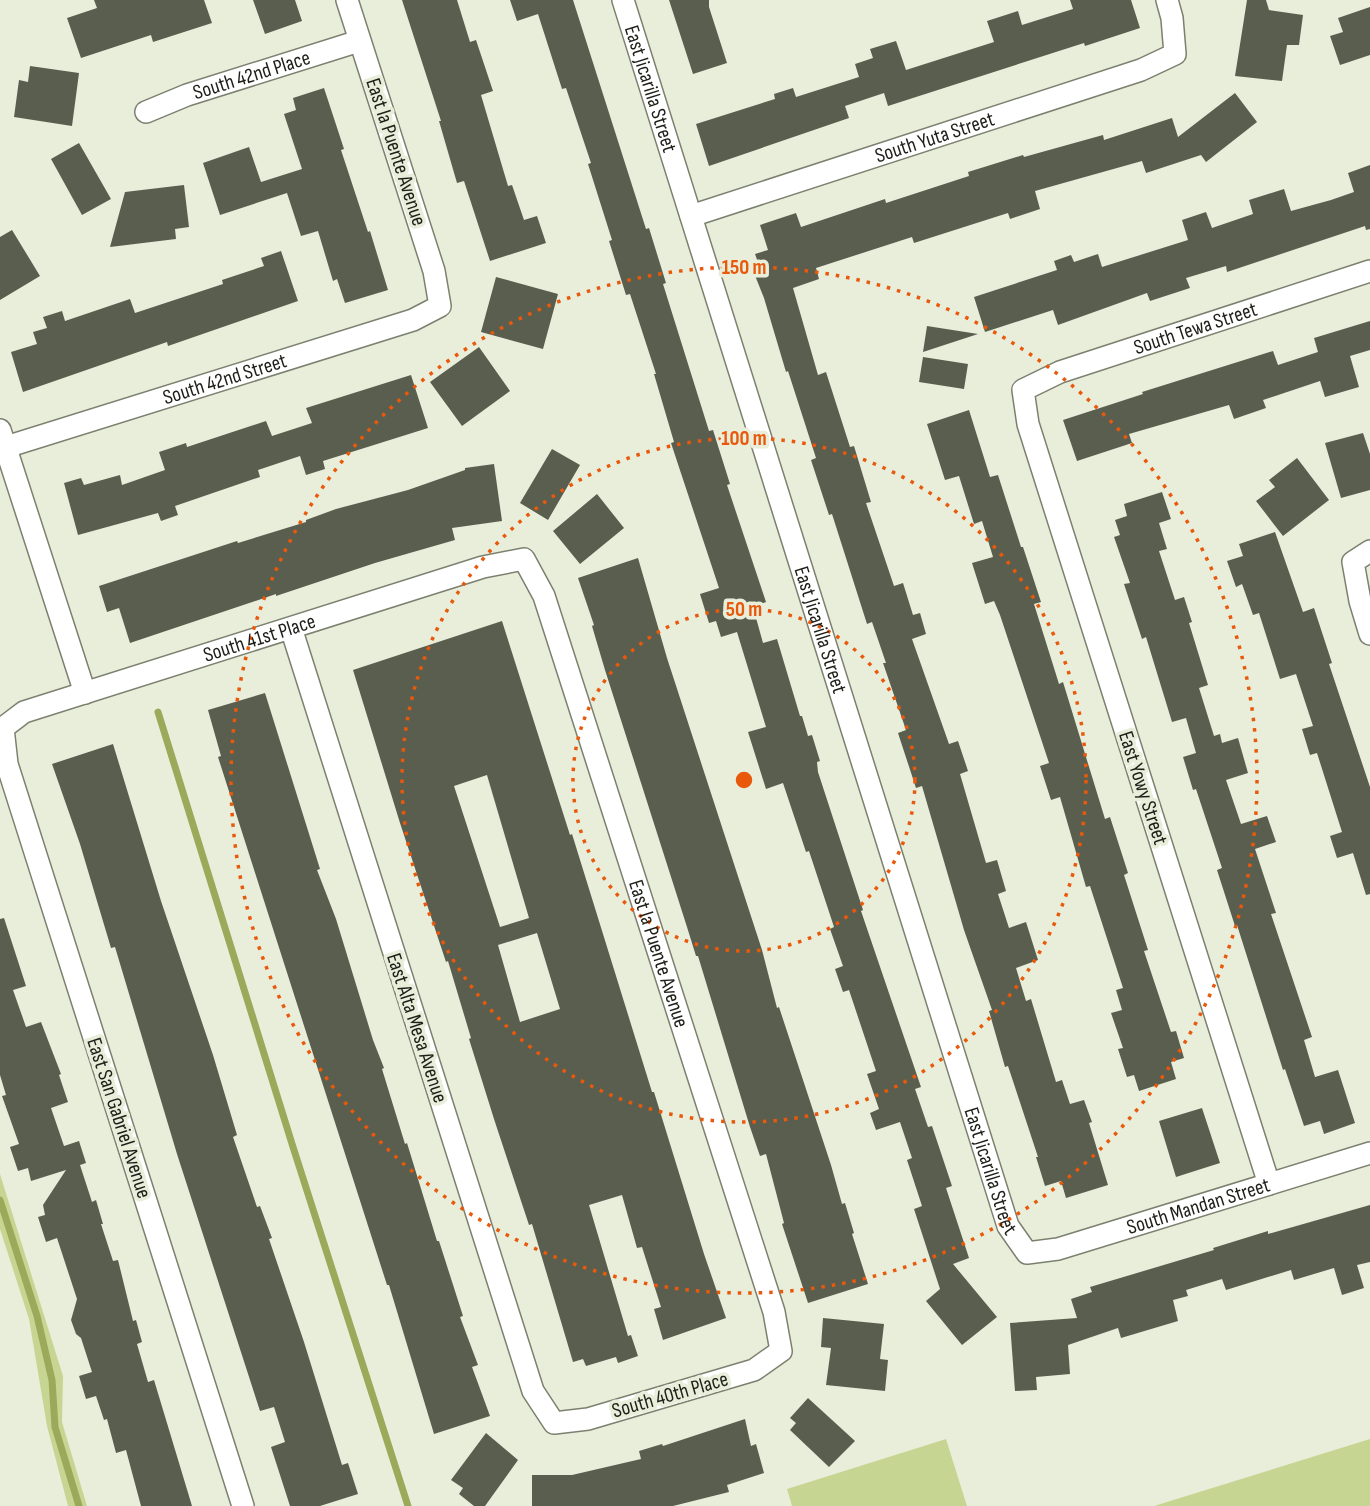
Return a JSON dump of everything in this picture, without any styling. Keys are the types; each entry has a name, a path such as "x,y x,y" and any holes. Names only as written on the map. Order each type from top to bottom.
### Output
{"street":[{"name":"East la Puente Avenue","path":"347,0 434,271 440,306"},
{"name":"East Jicarilla Street","path":"622,0 1008,1226 1027,1253"},
{"name":"South Yuta Street","path":"691,216 1141,70 1175,54 1172,18 1167,0"},
{"name":"South 42nd Place","path":"146,112 187,95 359,41"},
{"name":"South Tewa Street","path":"1023,390 1059,372 1370,271"},
{"name":"South 42nd Street","path":"3,439 413,320 440,306"},
{"name":"East Yowy Street","path":"1023,390 1028,424 1269,1185"},
{"path":"3,439 85,693"},
{"path":"1362,556 1360,601 1370,634"},
{"name":"East la Puente Avenue","path":"524,559 544,596 774,1312 781,1351"},
{"name":"South 41st Place","path":"3,729 24,712 483,567 524,559"},
{"name":"East Alta Mesa Avenue","path":"290,628 533,1391 554,1423"},
{"name":"East San Gabriel Avenue","path":"3,729 7,764 243,1506"},
{"name":"South Mandan Street","path":"1027,1253 1058,1249 1370,1153"},
{"name":"South 40th Place","path":"554,1423 588,1419 754,1370 781,1351"}],"green space":[{"path":"0,1174 63,1376 62,1422 87,1506 68,1506 47,1426 29,1319 0,1229"},
{"path":"946,1439 967,1506 792,1506 787,1489"},
{"path":"1370,1439 1370,1506 1154,1506"}],"building":[{"path":"94,0 204,0 212,23 153,42 151,35 81,58 67,18 97,8"},
{"path":"253,0 295,0 302,21 265,34"},
{"path":"402,0 457,0 470,42 476,40 493,91 481,95 508,186 512,185 524,220 537,216 546,243 490,261 464,181 457,183 441,121"},
{"path":"510,0 573,0 646,229 649,228 666,283 663,284 709,431 713,430 730,484 727,485 766,602 753,607 763,643 777,639 800,716 808,736 812,735 820,761 817,762 818,772 863,910 861,911 921,1087 915,1089 928,1127 932,1126 952,1186 946,1188 969,1258 953,1264 997,1317 962,1345 926,1301 940,1289 914,1209 922,1206 907,1160 912,1158 900,1122 876,1130 870,1113 879,1109 867,1074 876,1071 849,990 843,992 835,969 843,966 830,929 834,927 783,783 766,789 748,732 766,727 737,632 721,637 716,621 709,623 700,594 719,588 671,443 674,442 656,374 630,294 626,295 609,241 612,240 588,164 591,163 566,88 562,89 538,14 517,21"},
{"path":"669,0 709,0 727,63 693,74"},
{"path":"1070,0 1131,0 1140,28 1085,46 1084,43 888,106 884,93 845,106 849,118 709,166 696,124 775,99 774,94 793,88 796,97 859,77 855,64 873,58 870,49 896,41 906,70 994,42 987,21 1018,11 1022,25 1073,9"},
{"path":"1247,0 1266,0 1269,10 1303,15 1299,45 1287,45 1282,81 1235,76"},
{"path":"1370,7 1370,55 1340,65 1330,36 1343,32 1338,18"},
{"path":"30,66 79,73 72,126 14,117 19,80 28,82"},
{"path":"324,88 344,149 341,150 388,290 345,303 337,279 333,281 318,231 301,236 287,193 220,215 203,163 249,147 261,182 302,169 284,114 296,110 293,98"},
{"path":"1235,93 1257,122 1206,162 1201,155 1146,173 1142,161 1035,191 1040,209 1010,219 1008,213 914,243 912,237 816,268 819,279 793,288 818,375 826,372 850,447 854,446 871,502 866,503 894,586 903,583 913,615 920,613 926,634 912,639 949,744 958,741 968,771 960,774 986,863 997,860 1006,891 998,894 1009,928 1026,922 1038,960 1016,968 1026,1001 1031,999 1056,1082 1062,1080 1070,1104 1084,1100 1092,1122 1089,1123 1108,1185 1066,1198 1061,1181 1045,1186 1008,1066 1005,1067 989,1011 992,1010 964,930 922,786 916,788 898,733 906,730 883,663 886,663 872,622 867,624 832,514 829,515 811,460 816,458 754,273 761,271 755,254 768,250 760,225 796,213 801,227 885,199 886,203 969,176 968,172 1023,155 1024,157 1103,135 1104,140 1172,118 1178,137"},
{"path":"79,143 111,199 82,215 51,159"},
{"path":"1370,165 1370,229 1366,230 1365,226 1227,272 1226,266 1186,278 1190,288 1150,301 1147,293 1058,325 1053,310 985,332 974,297 1057,270 1054,261 1071,255 1074,262 1098,254 1102,267 1188,240 1182,220 1206,212 1212,228 1253,214 1249,200 1284,189 1291,211 1331,200 1354,192 1348,173"},
{"path":"184,185 189,227 175,229 176,239 110,247 125,192"},
{"path":"12,230 40,276 0,300 0,237"},
{"path":"281,251 298,301 168,346 167,342 23,392 11,352 37,344 33,332 47,328 43,317 62,311 65,321 130,299 135,313 223,284 222,280 264,266 261,258"},
{"path":"496,277 558,294 543,349 481,332"},
{"path":"1370,321 1370,350 1350,356 1359,387 1325,397 1320,381 1263,400 1266,408 1234,419 1229,405 1129,434 1132,443 1077,461 1063,420 1273,351 1278,365 1318,352 1314,338"},
{"path":"927,326 978,334 923,352"},
{"path":"479,347 510,391 462,426 430,382"},
{"path":"923,357 968,364 964,389 919,382"},
{"path":"411,375 428,428 323,461 325,469 306,475 300,456 258,470 260,477 175,506 178,515 161,521 158,513 78,535 64,483 81,478 84,485 120,475 122,485 165,470 159,452 186,443 187,447 266,421 272,436 312,423 306,408"},
{"path":"969,410 990,477 998,475 1023,547 1041,602 1034,604 1059,684 1063,682 1105,819 1110,817 1128,873 1124,875 1148,950 1144,951 1171,1032 1176,1031 1184,1058 1171,1062 1176,1079 1139,1091 1134,1075 1127,1077 1118,1049 1123,1048 1111,1013 1122,1010 1116,990 1123,988 1090,886 1086,887 1060,797 1051,800 1040,766 1049,763 1000,615 994,601 985,604 972,563 993,557 982,521 974,524 959,476 945,480 927,424"},
{"path":"1363,433 1370,454 1370,490 1341,498 1325,443"},
{"path":"552,449 580,465 548,520 520,503"},
{"path":"1297,458 1329,500 1283,536 1256,501 1275,487 1269,480"},
{"path":"494,464 502,521 452,528 455,540 276,594 130,643 119,608 107,612 99,586 237,541 238,543 306,522 336,509 408,490 465,468"},
{"path":"1162,492 1171,519 1159,523 1167,549 1159,551 1175,600 1184,597 1192,622 1189,623 1208,685 1199,688 1214,736 1220,734 1222,743 1238,738 1248,773 1226,780 1241,824 1267,816 1276,842 1255,849 1276,913 1271,914 1312,1037 1304,1040 1315,1077 1338,1070 1355,1123 1324,1134 1320,1121 1304,1126 1285,1069 1283,1070 1217,870 1222,868 1183,757 1196,753 1186,718 1172,722 1146,637 1142,639 1124,584 1130,583 1114,537 1120,535 1115,520 1127,516 1124,504"},
{"path":"597,494 624,528 580,564 553,531"},
{"path":"1275,532 1303,612 1314,608 1332,663 1329,664 1370,787 1370,894 1366,895 1353,853 1337,858 1330,836 1342,832 1317,753 1310,755 1302,729 1313,726 1296,674 1280,679 1259,613 1253,615 1242,584 1236,587 1227,561 1243,556 1239,544"},
{"path":"638,558 667,658 762,950 777,1008 779,1007 842,1204 845,1203 868,1284 808,1303 782,1224 784,1223 766,1154 760,1156 750,1127 578,578"},
{"path":"502,621 726,1318 663,1340 654,1309 661,1307 642,1247 637,1248 622,1195 589,1205 628,1336 631,1335 638,1356 618,1363 616,1357 586,1366 583,1359 573,1362 532,1224 529,1225 494,1119 448,961 446,962 400,823 353,670","holes":["487,775 529,918 500,927 454,786","537,933 560,1009 520,1022 498,945"]},
{"path":"265,693 320,869 317,870 336,919 384,1068 382,1069 405,1144 407,1143 463,1316 460,1317 478,1365 472,1367 490,1416 434,1434 389,1285 218,757 221,756 208,710"},
{"path":"113,744 161,901 213,1055 237,1135 233,1137 257,1207 260,1206 272,1238 269,1239 342,1465 348,1463 358,1494 320,1506 290,1506 271,1447 285,1442 274,1407 260,1411 177,1154 115,947 111,948 80,844 52,764"},
{"path":"4,918 26,986 13,990 26,1027 41,1022 61,1074 59,1075 68,1102 51,1108 64,1146 79,1141 86,1163 80,1165 92,1202 96,1200 113,1261 118,1260 133,1321 136,1320 142,1342 137,1344 148,1382 154,1380 192,1506 141,1506 126,1450 116,1453 107,1419 104,1420 96,1396 86,1399 79,1376 92,1372 81,1338 76,1334 71,1320 77,1299 57,1238 46,1242 38,1217 45,1215 43,1205 66,1170 31,1181 28,1168 18,1171 10,1147 19,1144 2,1096 6,1095 0,1075 0,919"},
{"path":"1202,1108 1220,1163 1176,1177 1159,1121"},
{"path":"1370,1205 1370,1262 1357,1265 1364,1288 1342,1295 1334,1268 1294,1280 1291,1270 1226,1290 1222,1279 1186,1290 1188,1296 1173,1300 1178,1321 1121,1338 1118,1328 1068,1345 1070,1374 1036,1377 1037,1390 1015,1391 1010,1323 1077,1318 1071,1299 1092,1292 1090,1287 1268,1231 1268,1234"},
{"path":"823,1318 884,1324 880,1359 888,1360 885,1391 826,1385 831,1348 821,1347"},
{"path":"808,1398 855,1441 829,1467 790,1430 796,1423 790,1418"},
{"path":"745,1419 751,1446 756,1444 764,1473 727,1485 729,1492 673,1506 532,1506 532,1475 572,1475 641,1459 639,1451 662,1444 663,1446"},
{"path":"486,1433 518,1460 485,1506 474,1506 459,1494 463,1488 451,1480"}],"waterway":[{"path":"158,712 408,1506"},
{"path":"0,1200 37,1316 52,1380 55,1427 79,1506"}]}
